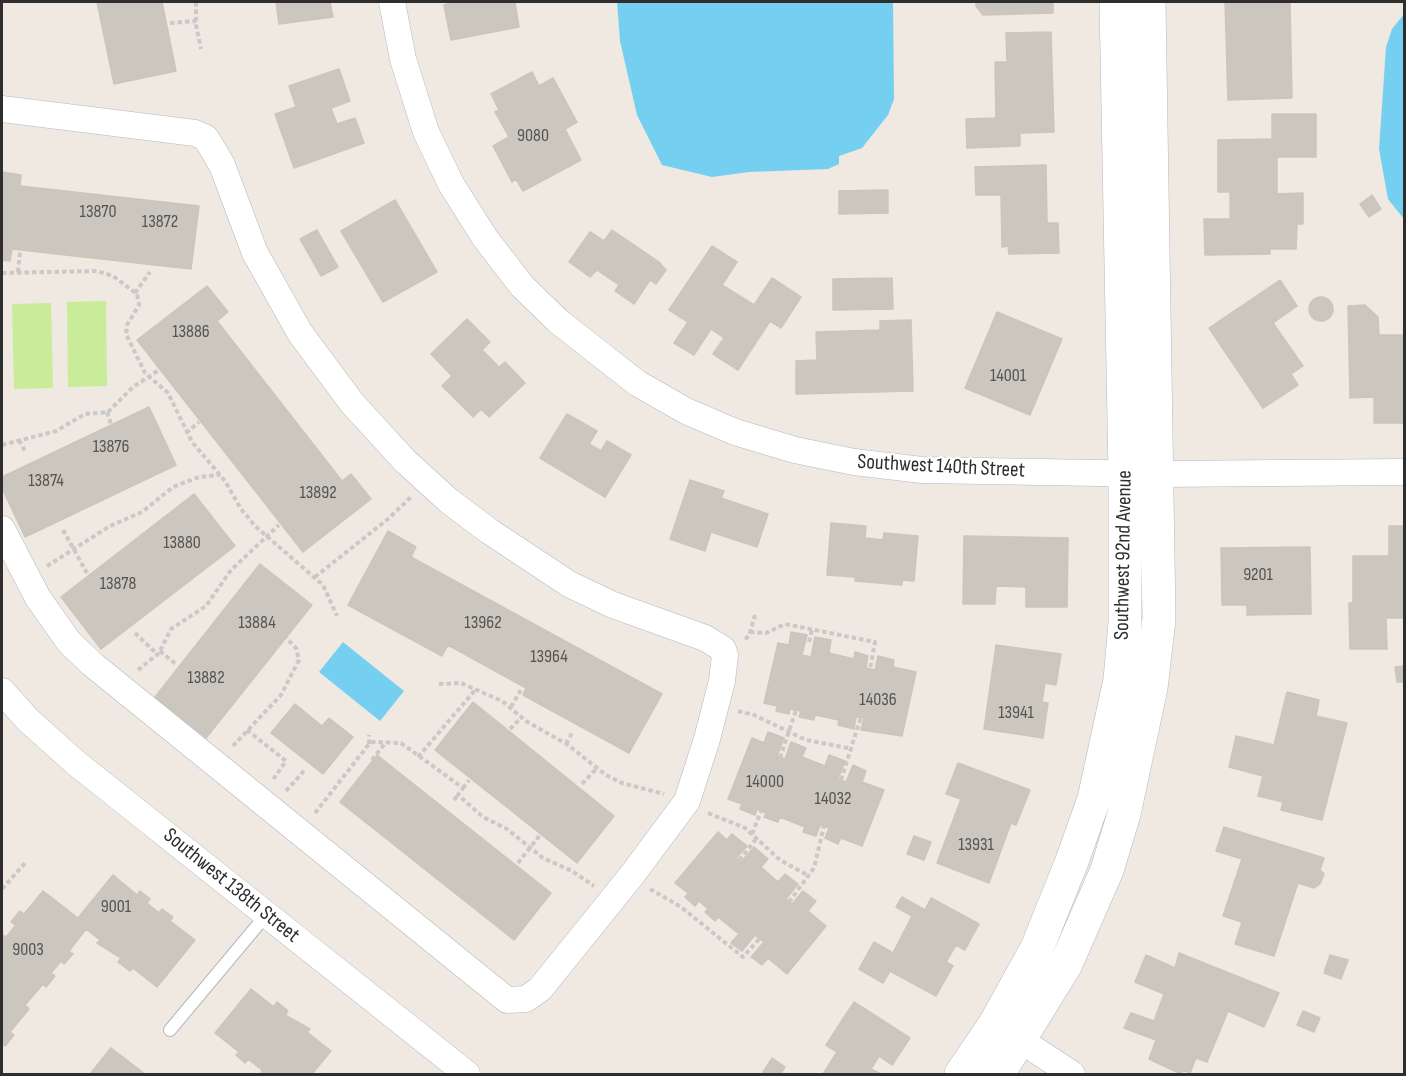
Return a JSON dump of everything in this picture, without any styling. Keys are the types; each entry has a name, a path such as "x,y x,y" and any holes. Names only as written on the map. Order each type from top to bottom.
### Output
{"street":[{"name":"Southwest 140th Street","path":"392,2 403,59 421,120 440,162 472,219 499,257 539,304 596,353 637,383 708,421 764,442 826,458 922,470 1157,474 1404,472"},
{"name":"Southwest 92nd Avenue","path":"998,1074 1007,1032 1094,799 1120,680 1125,623 1125,473 1116,2"},
{"name":"Southwest 92nd Avenue","path":"961,1074 1007,1032 1065,964 1107,870 1141,744 1151,688 1159,619 1149,2"},
{"path":"2,109 195,132 206,138 222,165 255,253 300,333 352,403 405,461 449,501 489,531 569,584 613,605 705,638 723,649 725,661 722,681 707,739 687,801 639,866 540,989 526,999 507,1000 92,664 69,642 38,598 2,529"},
{"name":"Southwest 138th Street","path":"2,691 28,720 76,763 467,1074"},
{"path":"1007,1032 1072,1074"}],"lane":[{"path":"170,1030 267,914"}],"path":[{"path":"196,2 196,21 201,49"},
{"path":"170,23 196,21"},
{"path":"18,272 20,252"},
{"path":"2,273 103,272 135,293 139,305 127,325 126,334 148,377 168,393 186,433 221,475 241,509 266,536 315,577 328,593 338,616"},
{"path":"135,293 150,272"},
{"path":"2,445 56,431 85,414 107,412 159,370"},
{"path":"107,412 111,424"},
{"path":"186,433 199,422"},
{"path":"19,440 26,453"},
{"path":"59,558 110,526 142,512 173,487 199,477 221,475"},
{"path":"315,577 398,511"},
{"path":"146,661 158,652 171,629 206,606 227,574 279,525"},
{"path":"63,530 87,573"},
{"path":"755,615 749,634 766,633 785,624 875,642 870,669"},
{"path":"809,642 812,630"},
{"path":"135,633 177,665"},
{"path":"238,739 280,695 299,660 296,648 285,638"},
{"path":"439,684 461,683 476,689 511,706 522,717 566,744 596,769 622,783 670,796"},
{"path":"511,706 522,688"},
{"path":"418,757 476,689"},
{"path":"731,710 754,715 810,741 853,748"},
{"path":"780,758 796,710"},
{"path":"510,729 522,717"},
{"path":"841,780 861,717"},
{"path":"247,730 286,761 270,788"},
{"path":"566,744 572,733"},
{"path":"310,819 369,744 369,735"},
{"path":"372,760 386,741"},
{"path":"369,744 386,741 401,743 463,788"},
{"path":"582,784 596,769"},
{"path":"281,795 303,771"},
{"path":"454,800 469,780"},
{"path":"458,795 483,817 507,829 548,861 578,874 597,889"},
{"path":"752,834 761,811"},
{"path":"720,817 752,834 780,860 809,876"},
{"path":"789,902 809,876 815,863 824,826"},
{"path":"518,863 540,835"},
{"path":"738,860 757,838"},
{"path":"2,889 27,861"},
{"path":"661,897 681,907 743,957 760,938"}],"green space":[{"path":"106,301 107,386 68,387 67,302"},
{"path":"51,303 53,388 14,389 12,304"}],"water":[{"path":"617,2 893,2 894,99 888,115 862,148 839,156 839,164 828,169 749,172 712,177 662,165 637,115 620,41"},
{"path":"1404,14 1404,219 1388,199 1379,149 1386,47 1392,29"},
{"path":"343,642 404,691 380,721 319,672"}],"building":[{"path":"97,2 162,2 176,71 114,84"},
{"path":"276,2 330,2 333,17 279,24"},
{"path":"453,2 515,2 519,27 451,40 444,5"},
{"path":"976,2 1053,2 1053,13 983,15 976,6"},
{"path":"1225,2 1290,2 1292,98 1228,100"},
{"path":"1051,32 1054,132 1020,133 1020,146 967,148 966,119 996,118 995,62 1007,62 1006,33"},
{"path":"339,69 350,101 331,108 337,124 355,118 364,143 294,168 275,114 296,107 289,86"},
{"path":"532,72 539,86 553,78 577,122 565,129 581,160 523,191 516,179 512,182 493,146 509,137 495,112 499,110 491,94"},
{"path":"1272,114 1316,114 1316,157 1277,157 1277,194 1303,193 1303,224 1297,224 1296,249 1270,249 1270,254 1205,255 1204,219 1230,219 1230,192 1218,192 1218,140 1272,139"},
{"path":"1046,165 1047,223 1058,223 1059,253 1009,254 1008,246 1002,247 1001,195 976,195 975,167"},
{"path":"2,172 21,175 20,186 199,206 191,269 12,249 10,261 2,260"},
{"path":"888,190 888,213 839,214 839,191"},
{"path":"1372,195 1381,209 1369,217 1360,204"},
{"path":"395,200 437,272 383,302 341,231"},
{"path":"317,230 338,267 321,276 300,239"},
{"path":"612,230 659,262 666,270 656,284 650,280 634,304 615,291 619,285 597,270 590,277 569,262 590,232 604,241"},
{"path":"712,246 737,262 722,285 754,305 772,278 801,297 781,328 770,321 738,370 713,354 724,338 711,329 694,355 674,343 688,322 669,310"},
{"path":"892,278 893,309 833,310 833,279"},
{"path":"1280,280 1297,306 1273,323 1303,366 1291,374 1298,385 1263,408 1209,328"},
{"path":"207,286 228,312 217,321 342,481 351,474 371,499 303,552 137,340"},
{"path":"1321,297 1326,298 1332,304 1332,314 1326,320 1321,321 1316,320 1310,314 1309,309 1310,304 1316,298"},
{"path":"1365,305 1378,317 1379,335 1404,335 1404,423 1374,423 1374,397 1350,398 1348,306"},
{"path":"997,312 1062,339 1030,415 965,388"},
{"path":"467,319 490,342 482,350 499,367 505,362 525,383 489,417 481,409 473,417 442,386 452,376 431,354"},
{"path":"911,320 913,391 796,394 796,361 817,360 816,332 880,330 880,321"},
{"path":"149,407 176,465 25,537 2,488 2,477"},
{"path":"567,414 597,431 589,444 601,451 607,441 631,455 605,497 540,458"},
{"path":"690,480 724,491 721,498 768,514 757,547 711,532 705,551 670,539"},
{"path":"194,494 235,546 101,649 61,597"},
{"path":"831,523 866,526 865,538 883,540 884,533 918,536 914,581 902,580 902,585 855,581 855,577 827,575"},
{"path":"1389,526 1404,526 1404,618 1386,618 1387,649 1350,649 1349,603 1353,603 1353,556 1389,556"},
{"path":"388,531 416,547 411,557 662,694 629,753 523,695 526,688 448,645 442,656 348,605"},
{"path":"964,536 1068,538 1067,607 1026,607 1026,587 996,586 995,604 963,604"},
{"path":"1310,547 1311,614 1247,615 1247,605 1222,605 1221,548"},
{"path":"260,564 312,605 206,738 155,697"},
{"path":"791,632 807,635 802,655 811,657 815,637 831,640 829,653 854,659 855,652 868,656 866,668 875,670 878,656 894,660 893,667 916,672 902,736 861,730 864,718 856,717 854,729 838,725 839,720 815,715 814,720 799,717 801,711 790,709 789,714 776,711 777,706 764,703 778,643 789,645"},
{"path":"996,645 1061,654 1056,685 1045,683 1042,702 1048,703 1043,738 984,729"},
{"path":"1404,666 1404,682 1397,682 1395,667"},
{"path":"1287,692 1319,700 1316,716 1347,723 1322,820 1281,810 1283,802 1258,796 1263,776 1229,767 1236,736 1274,745"},
{"path":"473,702 614,816 577,863 435,750"},
{"path":"295,704 322,726 329,718 353,737 323,774 271,733"},
{"path":"768,732 784,738 777,756 785,759 791,742 806,748 802,757 825,766 829,755 845,761 838,779 846,782 853,765 866,771 862,782 884,790 862,846 841,838 838,844 825,838 829,828 820,825 816,836 803,832 805,827 780,817 778,822 764,817 766,813 757,809 755,815 740,809 742,804 728,799 752,738 764,743"},
{"path":"377,755 551,893 514,940 340,802"},
{"path":"958,763 1030,790 1016,825 1011,823 989,883 937,863 961,799 946,794"},
{"path":"1224,827 1324,858 1320,870 1324,874 1320,884 1314,888 1298,883 1274,956 1235,944 1242,922 1223,916 1242,859 1216,851"},
{"path":"718,832 727,840 732,834 747,846 736,858 741,862 754,847 768,859 761,867 778,882 785,874 798,884 786,899 792,904 803,891 816,901 808,911 826,926 787,974 768,958 762,965 751,957 764,942 755,935 742,951 731,943 739,934 718,917 715,921 705,912 708,909 699,901 695,906 685,897 688,893 675,883"},
{"path":"914,836 931,842 924,860 907,854"},
{"path":"113,875 137,895 140,891 150,899 147,903 159,913 162,909 173,917 170,921 195,940 157,987 133,968 130,971 118,962 121,958 97,943 100,940 86,929 69,951 73,954 64,964 61,961 51,973 55,976 46,987 43,984 25,1005 29,1009 10,1032 14,1035 5,1046 2,1044 2,934 6,937 16,925 11,922 20,911 24,914 43,891 78,918"},
{"path":"902,897 925,910 931,898 979,924 965,950 956,945 946,962 953,966 936,996 890,971 883,983 859,969 874,942 893,953 912,916 896,907"},
{"path":"1179,953 1279,993 1264,1027 1228,1011 1207,1062 1196,1058 1190,1073 1183,1070 1181,1074 1149,1059 1156,1040 1124,1028 1131,1013 1154,1021 1164,994 1135,982 1146,955 1175,968"},
{"path":"1330,955 1348,960 1341,979 1324,973"},
{"path":"251,989 274,1007 277,1002 288,1011 285,1015 310,1029 307,1032 331,1051 312,1074 261,1074 262,1070 248,1059 245,1063 236,1055 239,1052 215,1033"},
{"path":"854,1002 910,1038 892,1065 879,1056 871,1069 881,1074 823,1074 837,1052 826,1045"},
{"path":"1303,1011 1320,1018 1314,1032 1297,1025"},
{"path":"111,1048 145,1074 90,1074"},
{"path":"772,1058 785,1067 781,1074 762,1074"}]}
